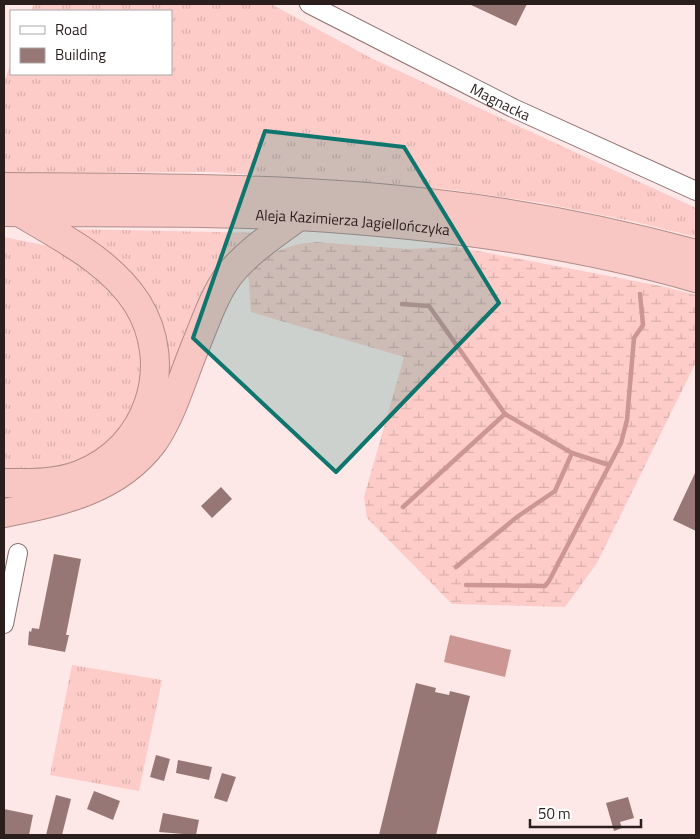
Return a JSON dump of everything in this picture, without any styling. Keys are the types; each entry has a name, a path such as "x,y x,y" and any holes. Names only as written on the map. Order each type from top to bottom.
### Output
{"highway":[{"name":"Aleja Kazimierza Jagiellończyka","path":"4,187 249,190 444,204 567,224 632,237 696,254"},
{"name":"Aleja Kazimierza Jagiellończyka","path":"12,213 151,212 299,216 501,237 583,251 696,278"},
{"path":"4,483 33,483 69,478 98,467 111,458 129,441 142,421 151,400 156,375 155,350 148,324 136,302 118,279 89,255 12,213"},
{"path":"4,513 80,495 106,484 139,458 154,441 162,426 203,329 228,276 254,250 299,216"}],"street":[{"name":"Magnacka","path":"309,4 380,42 513,108 696,190"},
{"path":"4,624 18,553"}],"highlighted area":[{"path":"265,131 404,147 499,303 336,472 193,338"}],"green space":[{"path":"34,4 271,4 371,58 696,208 696,237 636,222 542,203 446,189 213,172 4,173 4,82 10,66 10,75 172,75 172,10 31,10"},
{"path":"64,229 270,233 162,403 166,348"},
{"path":"4,237 48,246 72,258 95,275 127,309 139,333 145,359 137,404 112,443 76,467 27,473 4,468"},
{"path":"316,242 407,249 457,247 666,287 696,295 696,362 597,563 565,607 452,604 367,518 364,497 404,357 251,312 248,272 263,260 287,247"},
{"path":"72,665 162,680 139,791 50,775"}],"shaded area":[{"path":"450,635 511,650 505,677 444,662"}],"building":[{"path":"469,4 527,4 516,26"},
{"path":"696,471 696,531 673,520"},
{"path":"221,487 232,499 212,518 201,506"},
{"path":"54,554 81,559 66,635 69,635 65,652 28,645 29,631 31,632 32,628 39,629"},
{"path":"416,683 436,688 435,692 449,695 450,691 470,696 436,835 379,835"},
{"path":"156,755 170,759 164,781 150,777"},
{"path":"178,760 212,767 209,780 176,773"},
{"path":"222,773 236,777 227,802 214,798"},
{"path":"94,791 120,801 113,820 87,809"},
{"path":"56,795 71,799 62,835 46,835"},
{"path":"628,797 634,818 620,822 622,828 614,831 606,803"},
{"path":"4,809 33,815 29,835 4,835"},
{"path":"163,813 199,820 196,835 159,832"}],"waterway":[{"path":"466,585 545,586 549,581 621,443 627,420 634,338 643,325 640,294"},
{"path":"402,304 429,306 505,414 572,453 609,465"},
{"path":"403,507 505,414"},
{"path":"456,567 517,517 555,491 572,453"}]}
